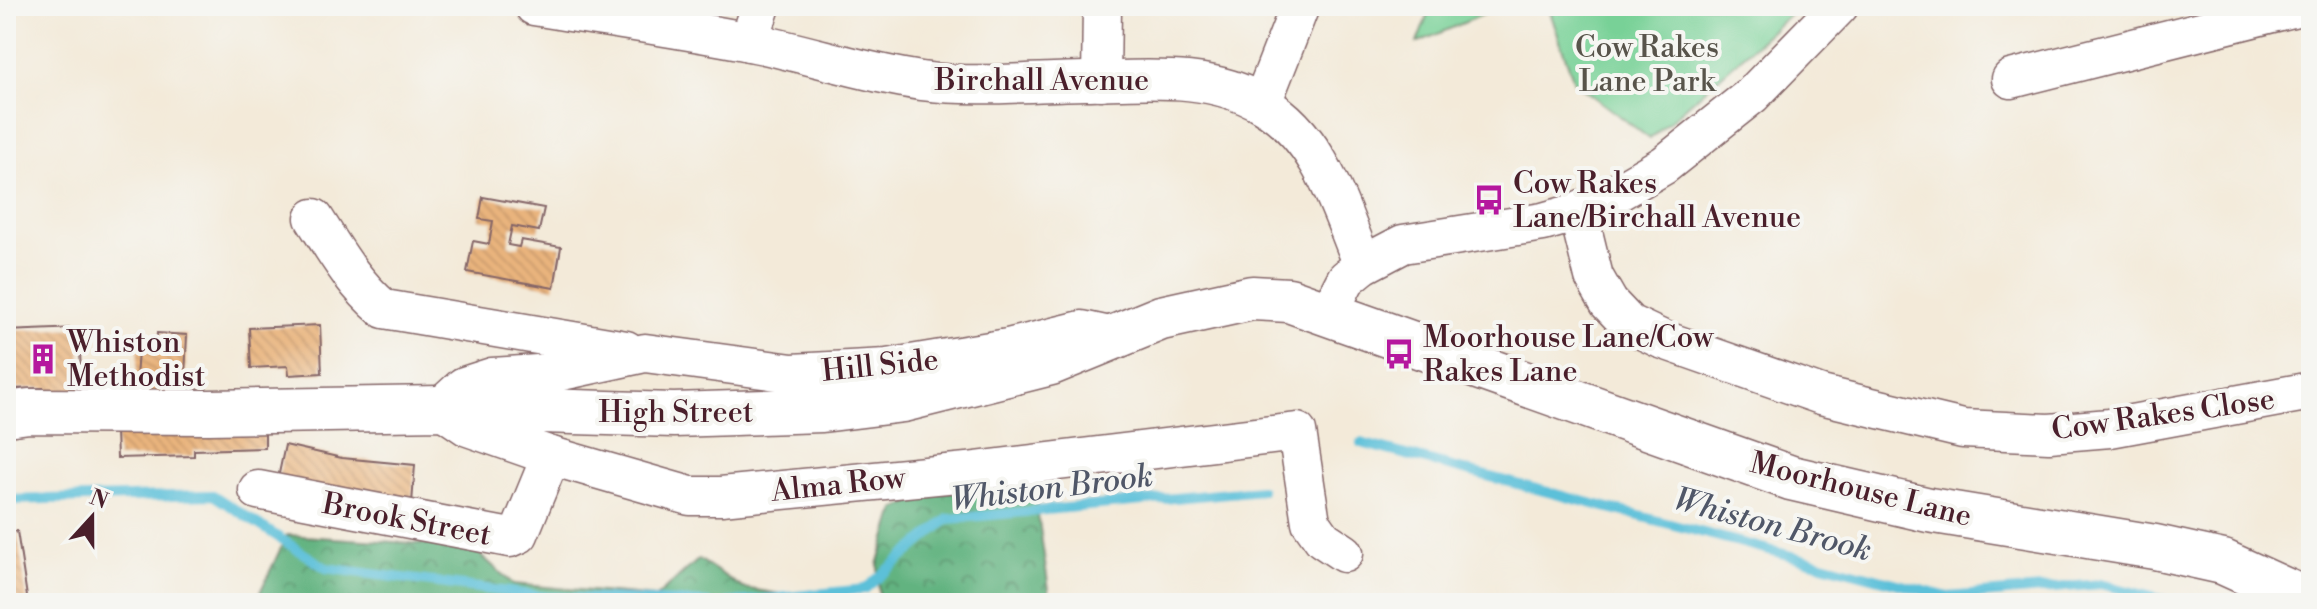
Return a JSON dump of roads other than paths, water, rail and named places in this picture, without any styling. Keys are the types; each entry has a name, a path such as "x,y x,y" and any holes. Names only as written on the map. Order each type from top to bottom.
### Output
{"street":[{"name":"Birchall Avenue","path":"534,6 749,42 920,81 974,85 1149,78 1193,81 1235,92 1262,103 1290,123 1316,157 1363,265"},
{"path":"749,42 761,6"},
{"path":"1101,81 1102,6"},
{"path":"1262,103 1300,6"},
{"path":"1329,312 1346,279 1363,265 1403,244 1543,222 1578,212 1664,165 1752,95 1839,6"},
{"path":"2011,79 2300,6"},
{"path":"2307,6 2311,15"},
{"name":"Cow Rakes Close","path":"1578,212 1594,277 1609,303 1629,324 1661,339 1821,395 1963,429 2049,433 2110,428 2311,391"},
{"name":"Hill Side","path":"314,218 345,267 368,296 384,309 645,353 792,373 887,368 1008,348 1082,330 1113,337"},
{"name":"High Street","path":"6,414 29,411 440,408 674,415 822,410 903,400 974,384 1051,363 1161,318 1252,298 1289,300 1329,312"},
{"name":"Moorhouse Lane","path":"1329,312 1791,478 1929,510 2155,547 2223,562 2311,602"},
{"name":"Hill Side","path":"440,408 464,386 492,377 553,373 645,353"},
{"name":"Alma Row","path":"440,408 468,427 551,456 690,496 721,496 967,472 1297,432 1311,522 1323,539 1344,553"},
{"name":"Brook Street","path":"258,490 510,538 519,534 551,456"}],"waterway":[{"name":"Whiston Brook","path":"1361,443 1948,597 2101,584 2176,603"},
{"name":"Whiston Brook","path":"728,603 865,589 948,519 1261,490"},
{"name":"Whiston Brook","path":"6,500 213,495 326,568 546,597 708,603"}],"place":[{"name":"Cow Rakes Lane/Birchall Avenue","path":"1489,200"},
{"name":"Moorhouse Lane/Cow Rakes Lane","path":"1399,354"},
{"name":"Whiston Methodist","path":"43,359"}],"park label":[{"name":"Cow Rakes Lane Park","path":"1647,64"}]}
